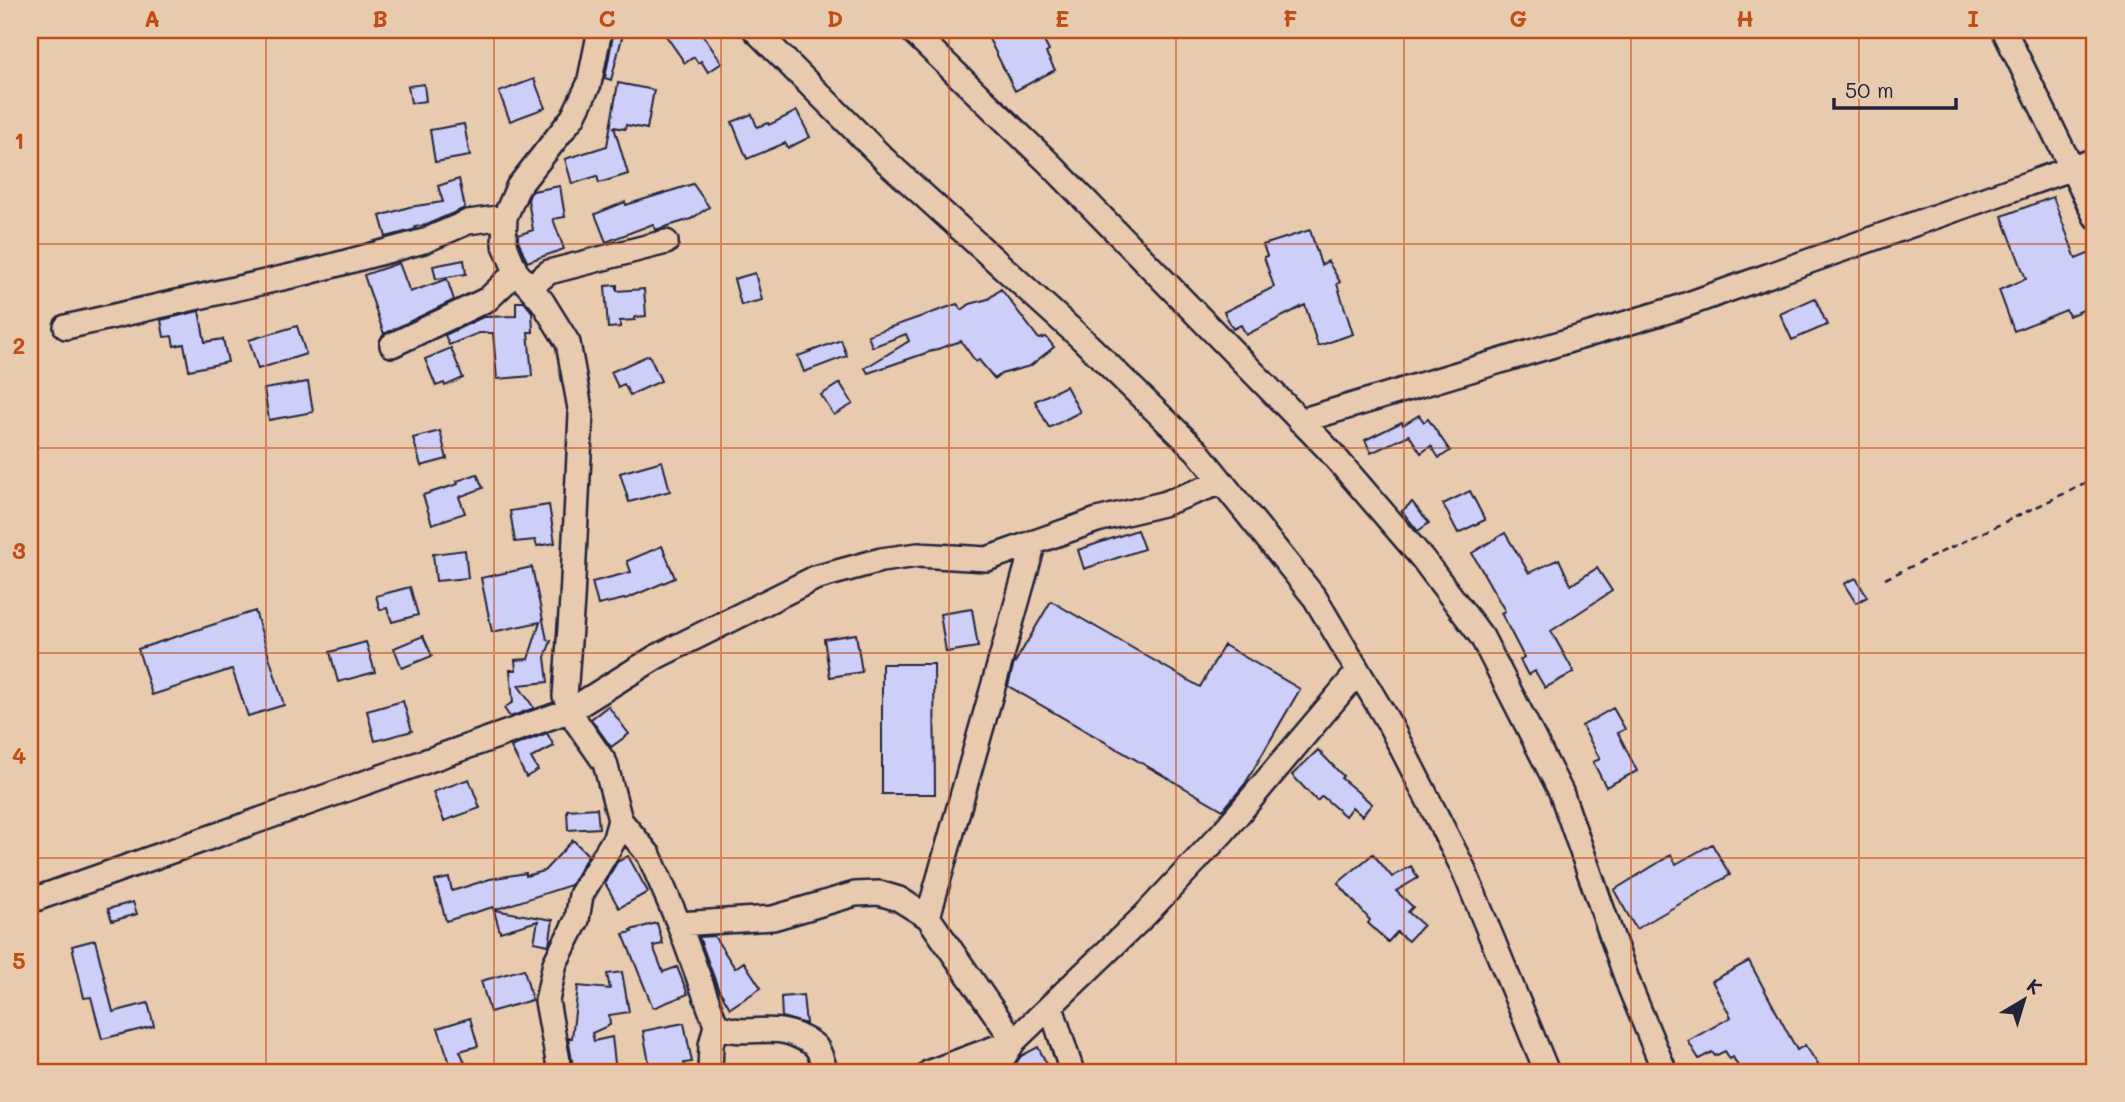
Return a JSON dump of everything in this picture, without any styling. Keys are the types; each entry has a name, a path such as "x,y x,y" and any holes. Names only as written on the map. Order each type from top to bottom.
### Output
{"street":[{"path":"600,30 589,84 573,117 518,187 505,217 504,243 523,280 542,301 568,343 581,414 565,696 577,723 605,763 620,820 649,855 680,924 716,1025 711,1045 710,1072"},
{"path":"755,30 888,163 1082,339 1197,450 1315,598 1390,725 1462,868 1547,1072"},
{"path":"2004,30 2095,216"},
{"path":"916,31 1328,449 1422,558 1482,637 1561,792 1630,988 1665,1072"},
{"path":"1300,421 1674,309 2095,160"},
{"path":"66,327 309,272 424,241 468,222 505,217"},
{"path":"392,345 523,280 666,242"},
{"path":"30,901 571,710 656,657 815,578 881,560 918,555 987,559 1097,520 1163,504 1222,482"},
{"path":"928,917 1034,542"},
{"path":"994,1072 1014,1041 1145,915 1223,832 1358,672"},
{"path":"560,1072 547,1001 555,963 577,920 581,895 615,838 620,820"},
{"path":"680,924 773,918 855,894 878,893 899,899 928,917 1014,1041"},
{"path":"1051,1007 1072,1072"},
{"path":"716,1025 740,1032 774,1029 792,1033 816,1046 826,1072"},
{"path":"930,1072 1014,1041"}],"path":[{"path":"1885,579 2095,479"}],"building":[{"path":"614,30 624,30 611,80 605,78"},
{"path":"662,30 699,30 722,63 708,72 701,61 698,63 694,57 685,63"},
{"path":"1007,30 1038,30 1055,70 1015,91 989,39"},
{"path":"534,79 545,108 510,121 499,92"},
{"path":"618,83 654,90 647,129 626,125 625,129 614,127 628,174 599,183 597,176 572,184 565,159 607,146"},
{"path":"424,84 426,101 411,103 408,86"},
{"path":"797,111 810,137 788,148 785,143 747,159 732,122 752,114 757,127 768,123 769,125"},
{"path":"464,124 470,156 435,162 430,130"},
{"path":"459,179 465,208 415,227 416,229 386,237 380,216 409,207 443,202 438,186"},
{"path":"693,184 709,207 691,219 655,230 653,224 606,242 595,214 625,202 626,205"},
{"path":"560,186 565,217 553,219 564,249 527,262 518,235 533,230 528,200 530,194 533,191"},
{"path":"2053,197 2076,259 2095,251 2095,305 2069,316 2066,310 2014,331 1999,290 2026,279 2002,216"},
{"path":"1310,230 1321,265 1328,261 1340,282 1337,284 1353,334 1318,346 1305,305 1246,335 1241,325 1233,329 1224,312 1274,287 1263,245"},
{"path":"464,260 466,274 436,279 433,266"},
{"path":"399,263 410,292 447,279 454,300 384,334 364,275"},
{"path":"755,273 762,300 741,305 734,279"},
{"path":"617,285 617,291 644,289 646,316 620,321 620,327 608,328 605,286"},
{"path":"1001,289 1039,339 1046,337 1054,347 1030,366 1001,374 995,379 979,360 976,362 961,341 868,373 865,368 909,341 906,334 872,347 868,335 957,304 962,310 970,304 988,299"},
{"path":"1815,298 1827,325 1792,340 1780,314"},
{"path":"516,302 524,302 532,312 533,332 528,332 532,376 497,379 493,333 479,333 449,345 445,335 483,317 516,316"},
{"path":"199,311 205,342 223,339 228,362 189,370 184,344 174,346 172,336 164,337 161,320"},
{"path":"297,326 306,354 258,369 249,340"},
{"path":"841,340 847,356 804,372 798,356"},
{"path":"451,348 463,378 445,386 444,383 436,386 425,359"},
{"path":"649,355 661,381 630,395 624,384 618,387 611,372"},
{"path":"308,382 313,412 269,420 264,389"},
{"path":"840,383 853,404 834,415 821,395"},
{"path":"1066,386 1080,412 1049,428 1035,401"},
{"path":"1419,415 1424,422 1428,419 1450,451 1439,458 1431,446 1421,453 1409,435 1371,453 1365,440 1402,422 1403,425"},
{"path":"440,431 447,459 421,466 413,438"},
{"path":"662,461 670,491 629,502 620,473"},
{"path":"477,474 483,488 459,497 465,513 432,524 423,495 458,484 457,481"},
{"path":"1470,491 1485,520 1458,533 1443,504"},
{"path":"1412,502 1429,523 1418,531 1402,511"},
{"path":"549,505 555,543 537,546 535,540 515,542 510,511"},
{"path":"1137,530 1144,549 1084,569 1078,550"},
{"path":"1505,533 1529,573 1559,559 1571,585 1597,568 1612,591 1551,631 1574,672 1545,688 1535,671 1528,675 1520,660 1524,657 1501,613 1505,611 1472,553"},
{"path":"662,546 675,578 628,598 598,605 592,582 631,572 627,561"},
{"path":"465,550 468,578 436,581 433,554"},
{"path":"532,567 547,640 551,641 545,657 548,682 518,685 534,708 510,717 504,708 513,702 510,670 516,670 515,660 528,659 540,622 492,632 481,578"},
{"path":"1856,578 1867,597 1856,603 1844,584"},
{"path":"410,587 418,615 392,622 387,608 380,610 376,596"},
{"path":"1051,601 1200,687 1224,645 1300,689 1245,784 1223,810 1008,686 1013,666"},
{"path":"972,609 978,647 946,652 940,614"},
{"path":"255,611 284,705 248,716 232,669 152,695 138,649"},
{"path":"856,634 862,672 830,677 824,639"},
{"path":"423,636 432,656 402,668 394,648"},
{"path":"366,642 375,672 338,682 330,652"},
{"path":"882,664 934,664 935,794 882,794"},
{"path":"403,701 412,731 375,741 367,711"},
{"path":"608,706 629,734 611,747 591,719"},
{"path":"1613,708 1625,729 1618,733 1637,771 1606,787 1593,762 1600,759 1582,726"},
{"path":"547,733 554,746 531,758 538,770 526,777 511,747"},
{"path":"1318,750 1343,776 1341,778 1372,804 1362,816 1352,807 1345,816 1322,796 1317,801 1292,775"},
{"path":"469,779 480,808 444,821 433,792"},
{"path":"597,808 599,828 568,830 567,810"},
{"path":"573,840 588,855 571,885 494,910 553,920 549,945 534,942 538,921 500,932 493,907 446,921 435,881 449,878 452,891 490,879 526,873 526,876 544,871"},
{"path":"1712,844 1730,875 1636,929 1614,890 1671,855 1676,864"},
{"path":"1373,854 1392,877 1411,866 1418,878 1396,891 1413,907 1408,912 1423,925 1408,941 1397,932 1388,942 1368,923 1370,920 1338,883"},
{"path":"628,856 648,892 619,908 605,883 617,862"},
{"path":"133,902 137,914 112,921 108,909"},
{"path":"657,923 663,944 653,946 663,972 677,967 688,994 653,1008 623,934"},
{"path":"714,936 735,968 744,962 761,988 730,1008 718,988 699,937"},
{"path":"95,940 113,1012 148,1003 154,1026 102,1039 91,997 84,998 72,946"},
{"path":"1749,961 1797,1050 1805,1045 1823,1072 1741,1072 1733,1057 1730,1059 1725,1051 1715,1056 1712,1052 1699,1059 1688,1041 1731,1017 1712,981"},
{"path":"524,969 532,1000 490,1012 481,981"},
{"path":"622,972 629,1012 609,1015 610,1025 592,1033 594,1041 612,1037 616,1072 574,1072 568,1038 572,1038 578,986 610,989 607,974"},
{"path":"803,995 806,1024 782,1017 781,997"},
{"path":"470,1018 478,1046 460,1051 469,1072 453,1072 438,1028"},
{"path":"684,1023 692,1062 684,1063 686,1072 665,1072 664,1065 650,1068 643,1031"},
{"path":"1038,1047 1051,1072 1019,1072 1015,1065 1021,1056"}]}
